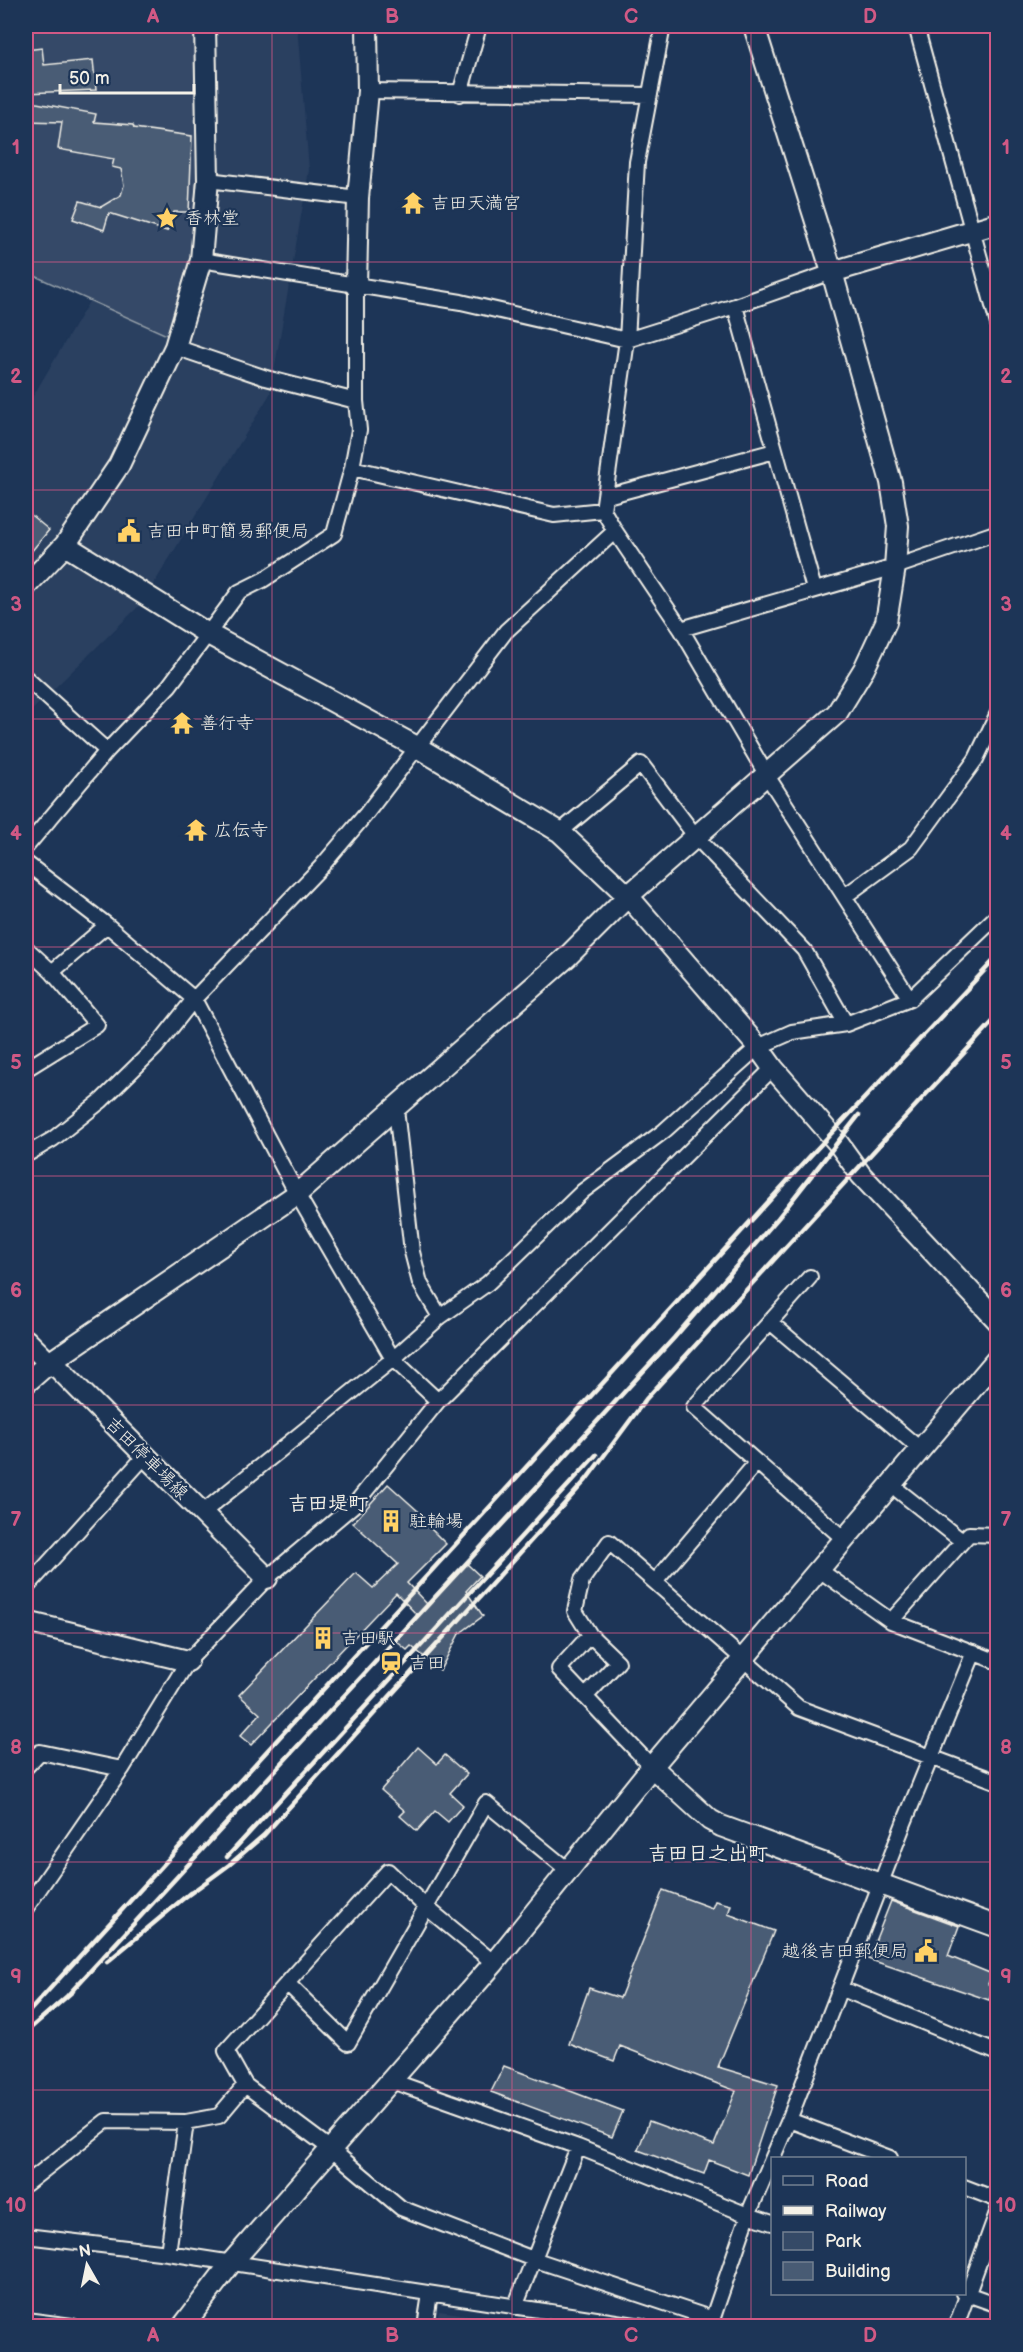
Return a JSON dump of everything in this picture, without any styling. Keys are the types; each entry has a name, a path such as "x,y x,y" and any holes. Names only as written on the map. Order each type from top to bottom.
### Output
{"street":[{"path":"26,586 65,545 119,465 175,347 201,260 208,180 205,26"},
{"path":"26,847 107,751 169,686 239,592 263,580 334,534 352,468 359,430 356,401 357,198 368,91 367,26"},
{"path":"460,94 478,26"},
{"path":"663,26 637,162 627,340 607,496 603,510 681,629 766,774 910,999"},
{"path":"26,1383 49,1363 297,1194 567,957 628,896 837,713 864,669 886,622 895,567 898,526 891,483 832,272 754,26"},
{"path":"916,26 998,324"},
{"path":"368,91 460,94 650,94"},
{"path":"208,180 357,198"},
{"path":"201,260 356,286 407,292 627,340 832,272 998,223"},
{"path":"735,306 814,589"},
{"path":"175,347 266,378 356,401"},
{"path":"607,496 775,451"},
{"path":"352,468 554,514 603,510"},
{"path":"26,1155 53,1139 101,1101 156,1047 194,999 321,867 366,814 506,631 615,531"},
{"path":"681,629 895,567 998,532"},
{"path":"65,545 208,634 417,747 560,832 628,896 758,1047 861,1174 998,1320"},
{"path":"26,678 107,751"},
{"path":"845,896 911,848 976,759 998,713"},
{"path":"560,832 640,764 696,837 804,950 846,1024"},
{"path":"26,863 107,925 194,999 297,1194 393,1359 438,1401"},
{"path":"202,1513 393,1359 440,1317 488,1283 583,1191 664,1131 758,1047 792,1032 846,1024 910,999 998,915"},
{"path":"52,972 107,925"},
{"path":"26,948 52,972 97,1025 26,1069"},
{"path":"26,1908 122,1769 188,1661 267,1578 355,1504 438,1401 773,1068"},
{"path":"396,1109 412,1252 420,1283 440,1317"},
{"path":"810,1277 694,1407 844,1539"},
{"path":"770,1322 920,1449"},
{"name":"吉田停車場線","path":"26,1340 49,1363 60,1369 267,1578"},
{"path":"183,2326 231,2263 494,1963 652,1767 998,1358"},
{"path":"26,1588 145,1456"},
{"path":"655,1582 757,1462"},
{"path":"890,1484 962,1541"},
{"path":"891,1621 969,1534 998,1535"},
{"path":"585,1696 618,1662 590,1635 575,1611 582,1580 609,1542 799,1708 998,1782"},
{"path":"818,1569 891,1621 998,1662"},
{"path":"26,1622 188,1661"},
{"path":"590,1635 559,1669 652,1767 710,1820 998,1927"},
{"path":"773,2157 974,1652"},
{"path":"26,1767 40,1752 122,1769"},
{"path":"287,1983 348,2043 486,1803 569,1871"},
{"path":"494,1963 426,1907 388,1871 226,2051 245,2085 332,2150 401,2208 533,2259 712,2323 748,2216 771,2162"},
{"path":"840,1988 998,2053"},
{"path":"392,2081 578,2146 748,2216 771,2223"},
{"path":"26,2184 106,2121 186,2122 219,2116 245,2085"},
{"path":"789,2120 887,2157"},
{"path":"168,2253 186,2122"},
{"path":"515,2307 578,2146"},
{"path":"966,2188 998,2200"},
{"path":"998,2210 966,2293 998,2305"},
{"path":"26,2236 168,2253 642,2326"},
{"path":"425,2326 430,2294"},
{"path":"956,2326 965,2295"},
{"path":"26,2319 72,2326"}],"shaded area":[{"path":"195,26 297,26 309,170 270,394 142,603 26,716 26,408 90,300 169,336 200,137"},
{"path":"26,1550 44,1556 26,1576"},
{"path":"439,2311 546,2326 436,2326"}],"green space":[{"path":"26,26 195,26 200,137 191,258 169,336 26,272"}],"building":[{"path":"42,48 44,65 93,60 96,90 26,93 26,50"},
{"path":"26,101 96,114 94,122 133,125 134,128 192,136 189,212 174,212 167,231 109,213 104,230 73,219 80,201 101,207 121,195 124,185 121,169 112,167 114,159 58,149 62,122 26,121"},
{"path":"26,511 49,530 26,558"},
{"name":"吉田駅","path":"388,1484 428,1520 425,1523 446,1544 407,1583 427,1604 466,1563 480,1576 466,1591 483,1616 459,1634 440,1670 411,1646 407,1650 396,1641 417,1615 396,1593 251,1745 240,1736 260,1714 239,1695 356,1573 373,1588 398,1564 353,1523"},
{"path":"418,1747 437,1764 445,1755 467,1774 450,1793 463,1805 448,1822 435,1811 417,1831 400,1816 405,1811 381,1790"},
{"path":"663,1890 712,1908 715,1901 731,1905 728,1914 774,1931 718,2067 778,2085 748,2175 709,2160 704,2174 638,2150 649,2121 714,2145 736,2091 620,2046 614,2061 569,2044 589,1988 620,1998"},
{"path":"891,1901 959,1926 948,1956 992,1974 988,1984 994,1988 989,2000 868,1959"},
{"path":"504,2066 623,2111 612,2137 491,2092"}],"railway":[{"path":"26,2015 811,1155 998,956"},
{"path":"184,1898 229,1865 264,1835 586,1480 646,1399 998,1016"},
{"path":"68,1995 674,1338 778,1218 859,1115"},
{"path":"227,1857 596,1455"},
{"path":"107,1962 190,1893"},
{"path":"26,2032 73,1991"}],"place":[{"name":"吉田天満宮","path":"413,203"},
{"name":"香林堂","path":"167,218"},
{"name":"吉田中町簡易郵便局","path":"129,531"},
{"name":"善行寺","path":"182,723"},
{"name":"広伝寺","path":"196,830"},
{"name":"駐輪場","path":"391,1521"},
{"name":"吉田駅","path":"323,1638"},
{"name":"吉田","path":"391,1663"},
{"name":"越後吉田郵便局","path":"926,1951"}],"district":[{"name":"吉田堤町","path":"328,1503"},
{"name":"吉田日之出町","path":"708,1853"}]}
